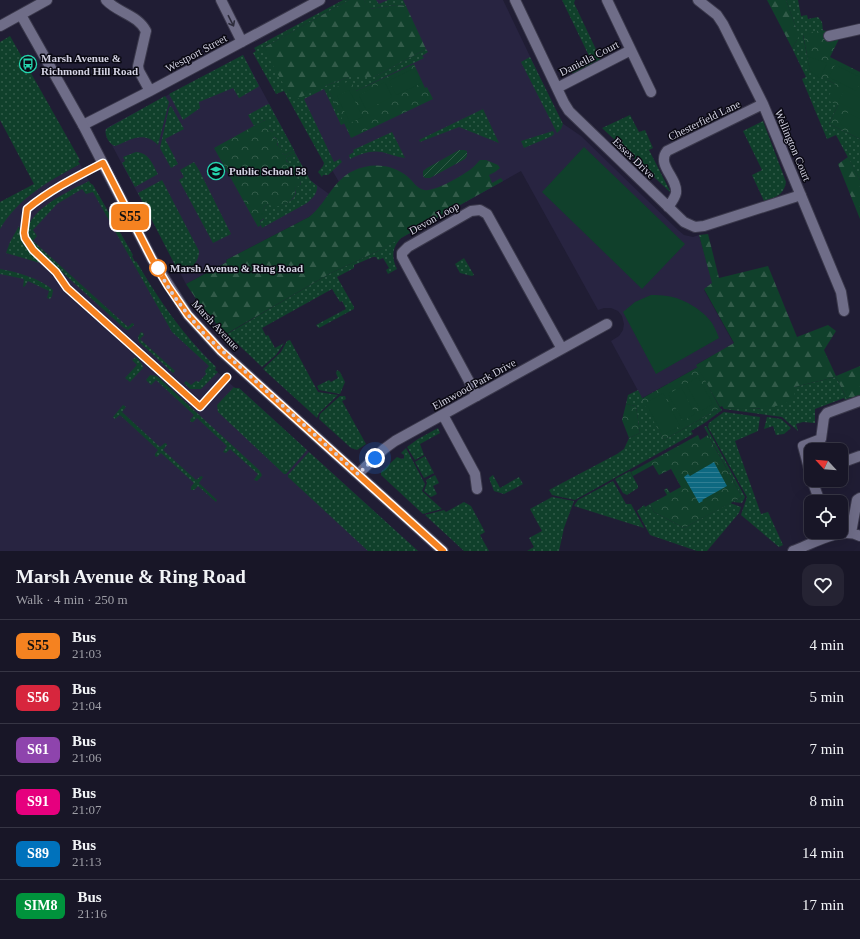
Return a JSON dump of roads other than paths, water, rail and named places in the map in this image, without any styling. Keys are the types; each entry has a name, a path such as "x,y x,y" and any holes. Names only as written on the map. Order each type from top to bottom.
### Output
{"street":[{"path":"0,26 47,0"},
{"path":"106,0 139,22 146,31 138,66 139,71 150,91"},
{"path":"221,0 242,42"},
{"name":"Westport Street","path":"83,126 320,0"},
{"name":"Essex Drive","path":"515,0 564,103 579,121 684,222 691,226 699,226 801,195"},
{"name":"Daniella Court","path":"607,0 651,92"},
{"name":"Wellington Court","path":"698,0 717,15 723,24 763,104 841,292 844,310"},
{"name":"Marsh Avenue","path":"21,15 83,126 152,259 188,315 221,351 443,551"},
{"path":"829,36 860,29"},
{"name":"Daniella Court","path":"557,88 631,50"},
{"name":"Chesterfield Lane","path":"668,207 675,197 676,192 664,163 664,155 667,151 763,104"},
{"name":"Devon Loop","path":"477,396 402,257 402,253 408,246 471,210 480,210 487,214 562,349"},
{"name":"Elmwood Park Drive","path":"358,474 384,449 395,441 607,324"},
{"path":"811,443 821,439 824,417 827,413 860,401"},
{"path":"443,415 475,474 477,489"},
{"path":"848,460 860,456"},
{"path":"856,534 857,500 860,498"},
{"path":"794,551 820,539"}],"water":[{"path":"714,462 727,486 699,503 684,477 688,474 690,476"}],"place":[{"name":"Marsh Avenue & Richmond Hill Road","path":"28,64"},
{"name":"Public School 58","path":"216,171"},
{"name":"Marsh Avenue & Ring Road","path":"158,268"}]}
